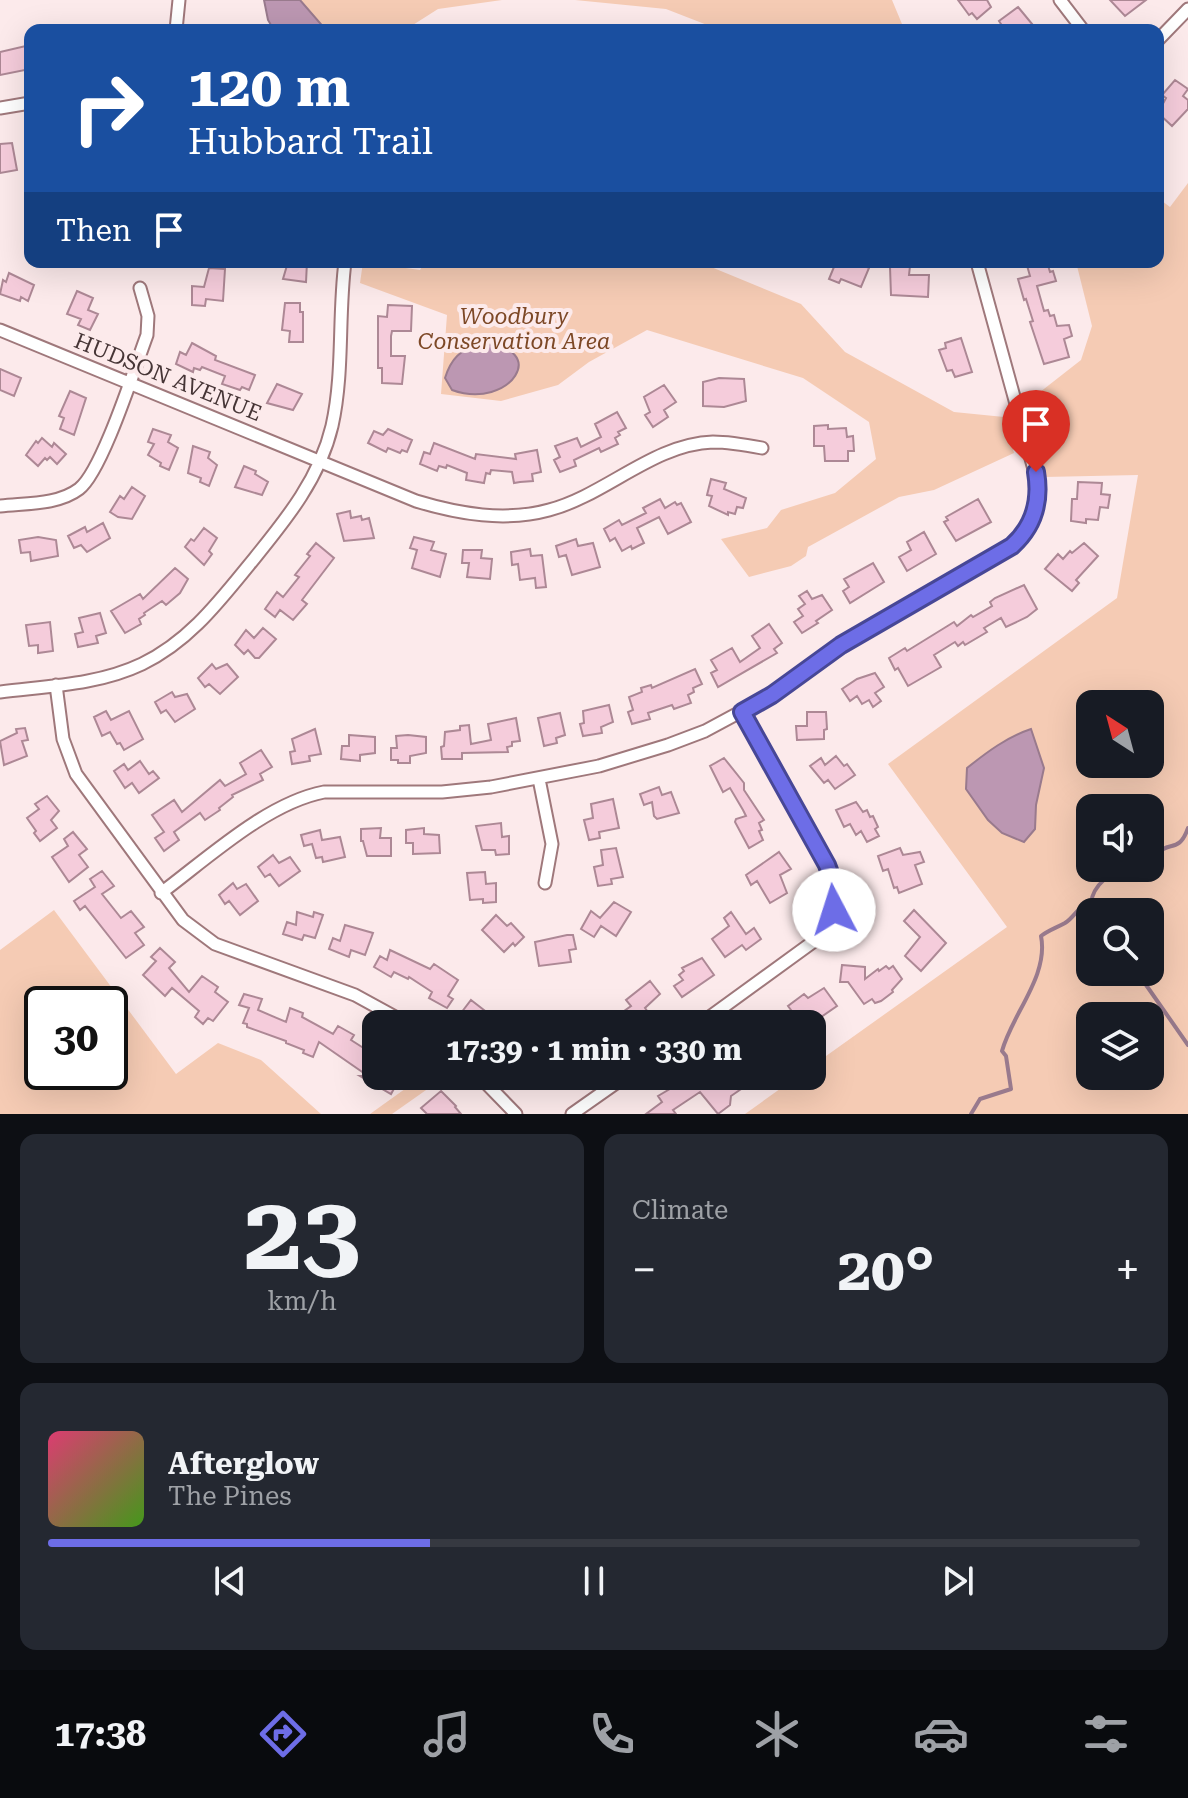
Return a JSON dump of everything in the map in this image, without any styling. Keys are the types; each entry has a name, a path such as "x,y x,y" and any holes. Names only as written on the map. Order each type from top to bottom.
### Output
{"street":[{"path":"177,24 179,0"},
{"path":"1060,0 1078,24"},
{"path":"1164,34 1188,9"},
{"path":"0,108 24,104"},
{"path":"0,692 93,681 144,663 189,633 213,609 290,515 320,462 331,429 337,398 345,268"},
{"path":"161,893 270,813 305,795 324,792 442,792 539,779 657,749 705,731 772,695 851,639 1003,553 1027,529 1036,507 1038,484 979,268"},
{"path":"0,506 54,500 78,489 95,469 147,335 148,316 140,288"},
{"name":"HUDSON AVENUE","path":"0,330 416,501 452,512 493,517 549,511 593,493 681,448 710,442 762,448"},
{"path":"56,685 63,739 76,774 183,920 215,944 355,995 382,1010"},
{"path":"720,1010 809,947 825,931 834,910 835,887 827,865 742,712"},
{"path":"539,779 552,844 545,883"},
{"path":"834,910 851,915"},
{"path":"493,1090 516,1114"},
{"path":"572,1114 606,1090"}],"green space":[{"path":"266,0 502,0 438,9 414,24 288,24"},
{"path":"575,0 892,0 902,24 705,24 666,9"},
{"path":"1188,183 1188,1114 745,1114 778,1090 826,1090 826,1056 1007,927 888,764 1117,598 1138,475 1044,477 1026,403 1081,360 1092,326 1078,268 1164,268 1164,202 1170,207"},
{"name":"Woodbury Conservation Area","path":"362,268 714,268 801,304 845,352 954,412 1004,417 1014,453 934,490 899,497 808,547 806,556 791,566 749,577 721,539 767,528 781,510 835,493 876,459 869,422 803,378 647,330 589,362 558,385 501,401 441,394 447,315 360,283"},
{"path":"54,910 111,986 24,986 24,1090 128,1090 128,1009 176,1074 218,1043 261,1060 321,1114 0,1114 0,950"},
{"path":"403,1090 426,1090 392,1114 370,1114"}],"shaded area":[{"path":"264,0 300,0 321,24 270,24"},
{"path":"481,344 503,347 515,355 519,365 515,376 506,385 491,392 473,394 452,390 445,378 450,365 462,352"},
{"path":"1031,729 1044,768 1036,805 1035,829 1024,842 1002,833 988,820 966,789 967,768 1005,741"}],"building":[{"path":"958,0 987,0 991,7 977,19 972,13 969,15"},
{"path":"1110,0 1146,0 1125,16"},
{"path":"1018,7 1032,24 1001,24 999,21"},
{"path":"24,46 24,70 0,75 0,52"},
{"path":"1175,80 1188,89 1183,96 1188,100 1188,109 1172,126 1164,119 1164,93"},
{"path":"12,143 17,170 0,173 0,144"},
{"path":"209,268 225,269 223,301 206,299 205,306 192,305 192,286 204,287"},
{"path":"286,268 307,268 306,282 283,279"},
{"path":"834,268 869,268 861,287 841,279 839,283 829,279"},
{"path":"890,268 910,268 909,275 929,275 928,297 891,295"},
{"path":"1028,268 1049,268 1050,272 1053,271 1056,281 1037,286 1044,311 1048,310 1050,316 1054,315 1057,326 1069,325 1072,336 1064,339 1069,357 1044,364 1018,279 1030,276"},
{"path":"9,273 34,285 28,301 0,294 3,280 6,282"},
{"path":"77,291 93,298 88,310 98,314 90,330 78,325 81,319 67,314"},
{"path":"285,303 300,303 303,342 289,342 290,331 282,330"},
{"path":"388,305 412,306 411,331 392,331 391,336 391,356 405,356 402,384 382,383 382,368 378,368 378,316 387,317"},
{"path":"961,338 972,372 955,377 952,370 947,371 939,350 946,348 945,343"},
{"path":"192,343 216,356 215,360 255,375 249,390 222,384 225,376 202,367 200,370 194,368 193,372 176,364 180,352 186,355"},
{"path":"0,369 21,378 14,396 0,390"},
{"path":"719,378 744,379 746,401 724,407 703,406 703,382"},
{"path":"277,384 302,394 293,410 267,403"},
{"path":"664,385 676,402 664,410 668,417 653,427 645,415 650,412 644,397"},
{"path":"70,391 86,398 74,435 60,429 64,418 59,416"},
{"path":"617,412 626,428 618,432 620,435 615,438 618,444 601,452 599,448 574,460 576,466 560,472 554,460 560,457 555,446 577,438 581,447 601,437 595,424"},
{"path":"828,425 828,429 846,428 847,437 853,436 854,451 848,451 848,461 825,461 824,446 814,446 814,426"},
{"path":"153,429 171,435 168,442 178,448 169,470 148,455 154,444 148,442"},
{"path":"388,429 412,440 407,452 402,450 400,453 388,448 386,452 368,443 374,431 383,435"},
{"path":"42,438 52,447 54,443 66,454 57,464 50,457 38,466 26,455"},
{"path":"434,443 475,459 476,454 516,459 515,454 537,450 541,472 532,474 533,481 514,483 512,472 491,470 490,474 486,473 484,483 466,480 467,473 447,465 446,468 439,466 437,471 420,464 424,452 430,454"},
{"path":"193,446 210,452 208,458 217,465 209,486 200,482 201,478 188,473"},
{"path":"244,466 256,471 255,474 268,482 262,495 235,487"},
{"path":"711,479 726,483 724,489 746,498 743,508 737,507 735,514 728,512 728,515 709,506 712,496 707,495"},
{"path":"1078,482 1102,483 1101,494 1110,495 1108,508 1100,507 1098,520 1086,519 1086,523 1071,521 1072,499 1077,499"},
{"path":"132,487 145,496 132,519 110,512 120,496 124,499"},
{"path":"660,499 665,508 675,502 677,505 681,503 691,522 668,534 659,517 637,528 644,543 632,549 631,546 622,551 615,538 610,541 604,529 619,520 622,525 646,513 643,508"},
{"path":"978,499 991,522 956,541 944,522 948,520 946,517"},
{"path":"350,511 351,518 369,518 374,538 344,541 337,514"},
{"path":"103,523 110,538 87,552 81,545 74,548 68,536 85,527 87,532"},
{"path":"204,528 217,538 209,551 212,554 204,565 185,547"},
{"path":"924,532 936,554 907,571 899,557 911,550 907,542"},
{"path":"38,537 56,540 58,556 31,561 30,552 21,553 19,540"},
{"path":"414,537 434,542 431,550 446,554 440,577 412,568 417,550 410,548"},
{"path":"576,539 578,546 593,543 600,567 572,575 566,555 559,557 556,546"},
{"path":"316,543 334,558 302,600 307,604 293,620 280,610 275,617 265,609 277,592 283,597 299,577 295,575"},
{"path":"1084,543 1098,556 1076,580 1079,583 1072,591 1045,569 1058,554 1063,559"},
{"path":"530,549 531,556 542,555 546,587 536,588 535,578 520,580 518,564 512,565 511,552"},
{"path":"463,550 482,550 481,558 492,559 490,579 467,577 469,563 462,563"},
{"path":"873,563 884,582 850,603 843,591 849,587 844,579"},
{"path":"175,568 188,579 180,593 166,605 162,601 144,613 139,619 141,624 125,633 111,611 140,594 143,599"},
{"path":"1024,585 1037,609 1027,617 1006,627 1001,618 984,628 987,632 965,645 963,642 958,646 955,642 934,655 941,667 908,686 898,668 895,670 889,658 905,648 907,651 954,622 957,626 971,615 973,617 992,606 990,602 995,598"},
{"path":"807,591 812,599 822,595 832,610 802,633 794,622 803,616 798,609 805,604 799,596"},
{"path":"100,613 106,633 96,636 98,643 78,647 75,634 83,632 79,618"},
{"path":"50,622 53,651 38,653 38,645 29,646 26,625"},
{"path":"769,624 782,643 774,649 777,653 718,687 711,673 717,670 711,660 732,648 740,662 760,648 752,636"},
{"path":"263,628 276,639 259,658 248,650 244,654 235,645 246,630 254,638"},
{"path":"212,664 216,669 227,664 238,677 220,694 209,684 205,687 198,678"},
{"path":"695,669 702,684 693,688 694,692 688,695 691,703 648,713 650,719 632,724 628,712 633,710 629,697 642,692 641,688 651,685 652,688"},
{"path":"875,673 884,687 875,693 881,701 873,707 869,700 862,704 857,696 850,701 842,689 857,679"},
{"path":"172,692 175,697 187,694 195,709 175,722 166,710 161,713 155,702"},
{"path":"609,705 613,722 601,727 602,733 583,736 580,724 584,723 583,711"},
{"path":"106,711 111,720 129,711 143,739 124,750 110,732 102,736 94,717"},
{"path":"807,712 826,712 824,739 797,740 796,726 807,726"},
{"path":"560,713 565,735 556,738 557,743 544,746 538,718"},
{"path":"516,718 520,741 512,742 512,746 507,747 508,752 462,753 462,759 442,759 445,732 469,725 471,744 491,740 488,724"},
{"path":"25,728 28,740 22,741 27,756 4,765 0,741 17,733 16,729"},
{"path":"315,729 321,754 309,756 310,761 292,764 290,752 295,751 292,739"},
{"path":"349,735 375,737 375,753 360,755 360,761 341,759 342,746 349,746"},
{"path":"396,736 426,737 426,753 410,756 410,763 391,760 391,748 397,748"},
{"path":"261,750 272,767 260,774 263,780 232,795 220,810 205,820 200,813 174,832 179,840 164,851 155,838 164,832 152,815 174,800 182,812 220,780 225,786 246,774 240,763"},
{"path":"836,756 855,775 835,789 828,780 824,783 810,766 821,758 825,765"},
{"path":"724,758 744,783 744,790 764,820 759,823 763,840 749,848 735,822 746,816 730,788 723,792 710,766"},
{"path":"140,761 149,774 153,771 159,778 139,793 132,783 125,788 114,771 124,764 128,770"},
{"path":"659,787 662,795 671,792 679,813 657,819 652,802 644,805 640,794"},
{"path":"47,796 59,811 51,820 57,828 40,841 27,818 39,809 35,804"},
{"path":"613,799 619,828 599,832 600,838 589,840 584,820 593,818 591,804"},
{"path":"856,802 863,812 867,810 870,817 873,816 878,827 875,829 879,836 867,842 861,831 856,835 850,824 844,827 836,810"},
{"path":"501,823 502,837 509,836 509,854 496,855 495,850 482,850 476,826"},
{"path":"381,828 380,838 391,838 391,856 367,856 361,841 361,829"},
{"path":"424,828 424,834 439,835 440,853 413,854 413,843 406,843 406,830"},
{"path":"320,830 322,840 340,837 345,857 323,862 322,857 316,858 312,844 304,846 301,835"},
{"path":"73,832 87,849 79,855 88,867 69,882 52,857 68,846 64,839"},
{"path":"616,848 623,877 611,879 612,884 598,886 594,867 603,865 601,850"},
{"path":"900,848 903,855 920,852 924,862 915,865 922,884 899,893 897,887 894,888 888,869 883,871 878,856"},
{"path":"779,852 791,869 780,875 787,893 770,903 757,881 751,885 746,875"},
{"path":"273,855 279,863 290,857 300,871 279,886 270,874 265,877 258,867"},
{"path":"102,871 114,886 102,894 121,918 131,911 144,927 135,933 144,945 126,958 85,906 80,910 74,901 95,887 90,879"},
{"path":"485,872 486,884 496,883 496,902 470,900 467,873"},
{"path":"233,883 237,889 246,884 258,901 240,915 229,901 225,904 219,895"},
{"path":"614,902 631,912 616,936 601,926 594,937 581,929 591,911 600,918"},
{"path":"914,910 946,943 921,971 905,956 920,937 904,921"},
{"path":"297,912 313,917 314,912 323,915 315,938 304,935 302,940 283,934 287,922 296,925"},
{"path":"731,912 746,934 754,928 761,939 746,950 742,945 725,957 712,939 729,926 724,918"},
{"path":"496,915 507,926 511,923 524,937 504,952 482,930"},
{"path":"345,925 373,933 365,955 351,950 349,957 329,949 333,938 340,941"},
{"path":"573,935 576,949 569,950 571,962 539,966 535,942"},
{"path":"160,948 175,962 169,968 189,992 202,976 218,987 215,992 228,1002 213,1021 208,1018 203,1024 195,1017 199,1011 172,988 165,996 143,975 156,961 151,957"},
{"path":"390,950 430,969 434,964 458,980 448,996 453,999 447,1008 429,998 432,992 409,977 394,972 391,977 374,967 380,956 387,960"},
{"path":"702,958 714,975 682,997 674,986 683,980 679,975 684,971 682,968"},
{"path":"842,965 865,967 865,979 878,969 893,966 902,979 893,992 881,1001 875,1003 872,999 864,1004 848,982 840,982"},
{"path":"650,981 660,994 645,1008 646,1010 625,1010 631,1006 626,1000"},
{"path":"824,988 837,1006 826,1014 826,1010 791,1010 788,1006 804,994 808,998"},
{"path":"244,994 262,999 258,1010 286,1022 290,1008 303,1013 302,1017 333,1034 338,1026 354,1035 351,1040 362,1047 362,1072 319,1042 313,1057 286,1041 247,1027 243,1023 249,1008 239,1005"},
{"path":"471,1000 484,1010 463,1010"},
{"path":"668,1090 740,1090 731,1096 730,1105 718,1114 700,1092 673,1110 676,1114 646,1114 662,1102 658,1096"},
{"path":"441,1091 461,1114 427,1114 421,1108"}],"waterway":[{"path":"1164,849 1181,841 1188,828"},
{"path":"1092,898 1102,882"},
{"path":"971,1114 980,1099 1011,1089 1006,1056 1002,1051 1040,966 1041,936 1065,923 1076,913"},
{"path":"1147,986 1188,1045"}],"route":[{"path":"834,910 835,887 827,865 742,712 772,695 841,645 1012,546 1033,518 1038,495 1036,472"}]}
